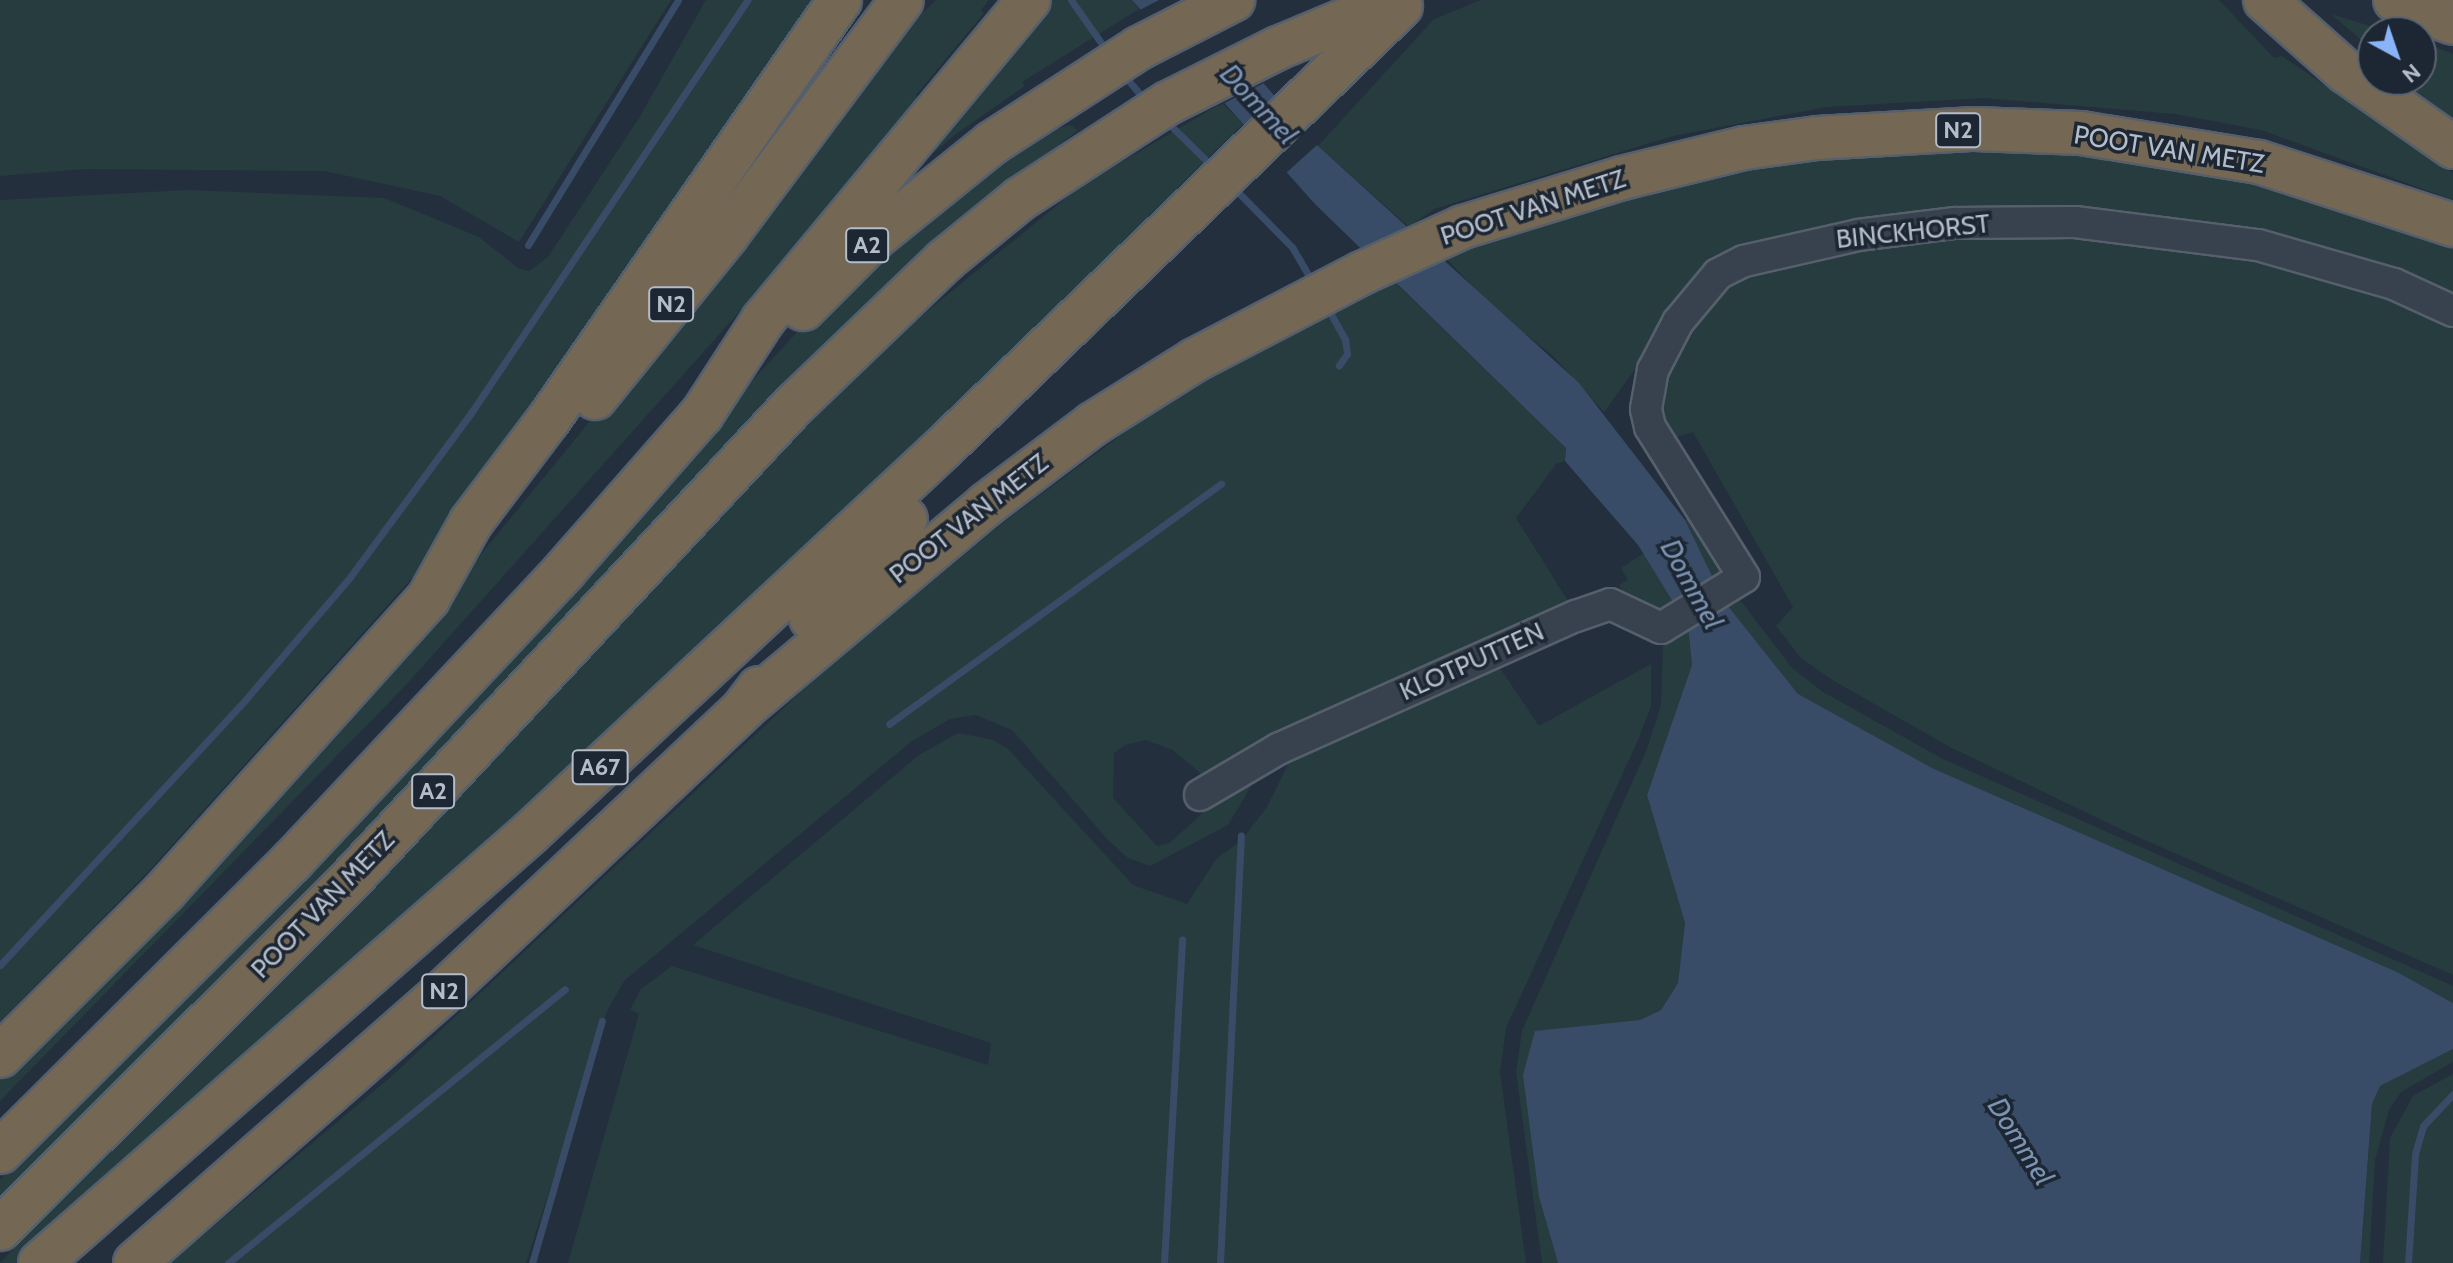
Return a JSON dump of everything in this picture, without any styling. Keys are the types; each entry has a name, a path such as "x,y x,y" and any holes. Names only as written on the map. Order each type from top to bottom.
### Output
{"highway":[{"path":"428,599 471,522 549,419 840,0"},
{"name":"N2","path":"0,1056 164,892 428,599 726,236 902,0"},
{"name":"A2","path":"0,1152 431,717 702,414 873,239 1053,100 1233,0"},
{"name":"POOT VAN METZ","path":"0,1229 349,881 856,343 944,261 1097,146 1222,74 1392,0"},
{"name":"A67","path":"40,1263 541,822 1144,254 1407,0"},
{"path":"2265,0 2358,81 2453,147"},
{"path":"2395,0 2453,23"},
{"path":"702,414 763,320 1019,12"},
{"name":"POOT VAN METZ","path":"744,708 815,644 1017,480 1093,424 1235,336 1463,227 1637,173 1744,148 1847,135 1975,129 2081,133 2259,162 2453,225"},
{"name":"N2","path":"135,1263 441,994 744,708 819,608 1083,337 1144,254"}],"street":[{"name":"BINCKHORST","path":"1738,582 1650,427 1646,409 1653,370 1678,322 1718,274 1744,261 1858,235 1955,223 2075,222 2258,245 2394,284 2453,311"},
{"name":"KLOTPUTTEN","path":"1200,795 1278,749 1610,604 1661,628 1738,582"}],"green space":[{"path":"0,0 671,0 519,242 440,196 324,171 85,169 0,176"},
{"path":"706,0 827,0 528,426 414,576 148,872 0,1022 0,200 188,190 384,198 479,237 518,268 529,271 548,257 639,118"},
{"path":"936,0 989,0 981,10 984,13 916,95 918,101 775,272 406,685 0,1101 0,1073 387,669 736,243 872,62"},
{"path":"1048,0 1132,0 1139,9 1022,82 1025,86 956,134 867,208"},
{"path":"1481,0 2219,0 2274,58 2282,56 2453,173 2453,200 2261,130 2175,114 1984,98 1827,107 1673,136 1434,209 1409,227 1318,146 1434,19"},
{"path":"2331,14 2357,22 2357,36"},
{"path":"2437,48 2453,54 2453,128 2405,96 2437,96"},
{"path":"1222,103 1243,124 1124,240 1129,247 521,822 17,1263 0,1263 360,897 871,357 1104,167 1108,170"},
{"path":"1070,125 1078,130 1009,185 743,432 335,866 0,1203 0,1180 224,955 823,304 1016,140"},
{"path":"1970,142 2177,159 2408,224 2453,249 2453,302 2259,236 1854,226 1765,240 1712,263 1604,412 1552,355 1496,311 1444,256 1617,196 1748,163"},
{"path":"1955,232 2073,232 2254,253 2391,295 2453,324 2453,975 2129,833 1950,747 1834,681 1801,658 1776,626 1793,607 1693,432 1674,438 1661,431 1661,373 1688,322 1750,264"},
{"path":"1390,278 1566,448 1565,461 1556,464 1516,518 1573,609 1205,777 1173,750 1146,740 1125,745 1114,753 1113,798 1157,846 1170,843 1210,806 1257,776 1228,825 1150,866 1128,858 1109,841 1012,730 976,715 950,719 912,741 624,981 606,1013 526,1263 170,1263 393,1075 820,674 1004,522 1144,418 1247,351"},
{"path":"1699,512 1731,567 1715,586 1685,520"},
{"path":"1644,553 1680,612 1669,617 1625,595 1619,585 1628,580 1621,568"},
{"path":"1737,596 1792,668 1823,692 1943,759 2453,986 2453,1003 2397,972 1932,768 1819,709 1798,694 1724,601"},
{"path":"1688,625 1692,665 1647,795 1685,923 1678,983 1661,1010 1640,1020 1535,1032 1539,1197 1558,1263 1542,1263 1516,1072 1522,1031 1647,749 1661,705 1663,643 1667,635"},
{"path":"1651,664 1651,706 1638,740 1506,1028 1500,1072 1526,1263 568,1263 639,1014 630,1010 641,989 672,966 988,1065 991,1043 693,945 919,755 958,733 993,740 1008,749 1133,885 1187,904 1217,858 1241,841 1267,807 1291,758 1498,665 1539,726"},
{"path":"2453,1049 2453,1062 2401,1092 2389,1110 2375,1160 2369,1263 2360,1263 2372,1104 2380,1086"},
{"path":"2453,1074 2453,1263 2383,1263 2390,1138 2413,1096"}],"water":[{"name":"Dommel","path":"1132,0 1191,0 1318,146 1579,383 1685,520 1724,601 1798,694 1932,768 2397,972 2453,1003 2453,1049 2380,1086 2372,1104 2360,1263 1558,1263 1539,1197 1523,1075 1535,1031 1640,1020 1661,1010 1678,983 1685,923 1647,795 1692,665 1688,626 1638,545 1565,461 1566,448 1315,204"}],"pier":[{"path":"1159,0 1196,0 1266,82 1219,106 1136,12"},
{"path":"1279,96 1320,142 1284,175 1243,129"}],"waterway":[{"path":"528,245 678,0"},
{"path":"0,965 240,706 350,577 471,413 748,0"},
{"path":"1071,0 1109,54"},
{"path":"1123,74 1146,101"},
{"path":"1166,121 1214,168"},
{"path":"1232,186 1292,247 1313,283"},
{"path":"1327,307 1345,339 1347,354 1339,365"},
{"path":"889,724 1221,484"},
{"path":"1220,1263 1241,836"},
{"path":"1164,1263 1182,940"},
{"path":"228,1263 565,989"},
{"path":"532,1263 602,1021"},
{"path":"2408,1263 2415,1154 2423,1126 2453,1094"}]}
